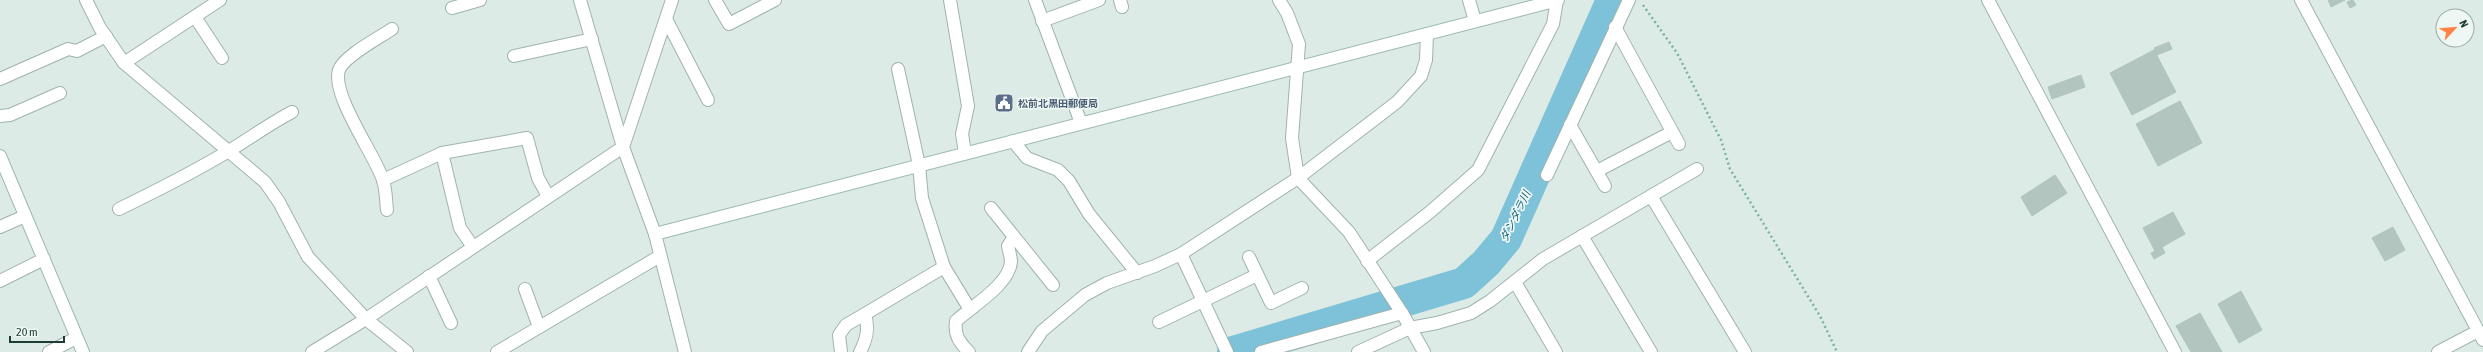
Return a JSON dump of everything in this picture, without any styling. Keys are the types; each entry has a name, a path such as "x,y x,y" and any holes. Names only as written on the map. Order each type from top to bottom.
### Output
{"street":[{"path":"86,0 106,36 124,63 265,182 279,202 308,257 366,319 407,352"},
{"path":"124,63 220,0"},
{"path":"452,8 480,0"},
{"path":"580,0 622,147 655,234 685,352"},
{"path":"312,352 366,319 622,147 672,0"},
{"path":"715,0 729,24 775,0"},
{"path":"950,0 968,106 962,134 965,154"},
{"path":"1035,0 1081,123"},
{"path":"1042,21 1099,0"},
{"path":"1279,0 1287,12 1298,44 1292,138 1298,178 1349,232 1402,313 1424,352"},
{"path":"1469,0 1475,21"},
{"path":"655,234 1557,0 1553,24 1478,170 1430,212 1367,261"},
{"path":"1547,175 1615,27 1629,0"},
{"path":"1988,0 2175,352"},
{"path":"2301,0 2480,336 2438,352"},
{"path":"195,16 222,58"},
{"path":"666,20 708,100"},
{"path":"1615,27 1679,144"},
{"path":"387,210 383,180 344,101 339,83 339,70 347,59 392,29"},
{"path":"1028,352 1042,331 1085,295 1107,283 1137,273 1181,254 1298,178 1410,90 1421,76 1426,60 1427,34"},
{"path":"0,80 68,49 77,51 106,36"},
{"path":"514,56 592,39"},
{"path":"898,69 919,165 922,198 944,267 969,308"},
{"path":"0,116 10,115 60,93"},
{"path":"119,209 182,178 228,151 264,127 292,112"},
{"path":"1570,125 1605,186"},
{"path":"1597,171 1672,132"},
{"path":"383,180 442,153 527,138 538,178 548,196"},
{"path":"1013,141 1027,158 1058,170 1069,181 1089,214 1137,273"},
{"path":"442,153 460,228 473,247"},
{"path":"0,156 83,352"},
{"path":"1358,352 1410,328 1437,323 1471,313 1515,282 1543,259 1697,169"},
{"path":"1651,196 1745,352"},
{"path":"991,208 1053,285"},
{"path":"0,227 25,216"},
{"path":"1582,236 1651,352"},
{"path":"963,350 956,334 956,321 969,308 997,286 1008,271 1011,261 1008,246 1014,237"},
{"path":"1181,254 1227,352"},
{"path":"497,352 660,256"},
{"path":"1249,257 1271,304 1302,288"},
{"path":"0,282 44,259"},
{"path":"841,352 839,335 846,325 944,267"},
{"path":"1159,322 1257,275"},
{"path":"429,276 451,323"},
{"path":"1515,282 1556,352"},
{"path":"526,289 539,327"},
{"path":"1261,352 1402,313"},
{"path":"860,352 867,335 868,324 865,314"},
{"path":"49,352 76,338"}],"path":[{"path":"1639,0 1677,53 1721,140 1730,169 1820,316 1837,352"}],"building":[{"path":"2328,0 2345,0 2331,7"},
{"path":"2353,0 2356,5 2350,8 2347,2"},
{"path":"2169,42 2172,49 2157,55 2154,48"},
{"path":"2154,50 2176,92 2132,115 2110,73"},
{"path":"2081,75 2085,87 2052,99 2048,87"},
{"path":"2180,101 2202,143 2158,166 2136,124"},
{"path":"2055,175 2067,193 2032,216 2021,197"},
{"path":"2173,212 2185,234 2155,251 2143,228"},
{"path":"2393,227 2405,250 2385,261 2372,238"},
{"path":"2162,247 2165,253 2154,259 2151,253"},
{"path":"2241,291 2262,330 2239,343 2218,304"},
{"path":"2200,313 2222,352 2191,352 2176,326"}],"waterway":[{"name":"ダンダラ川","path":"1233,352 1464,283 1486,263 1506,239 1609,7"}],"place":[{"name":"松前北黒田郵便局","path":"1004,103"}]}
